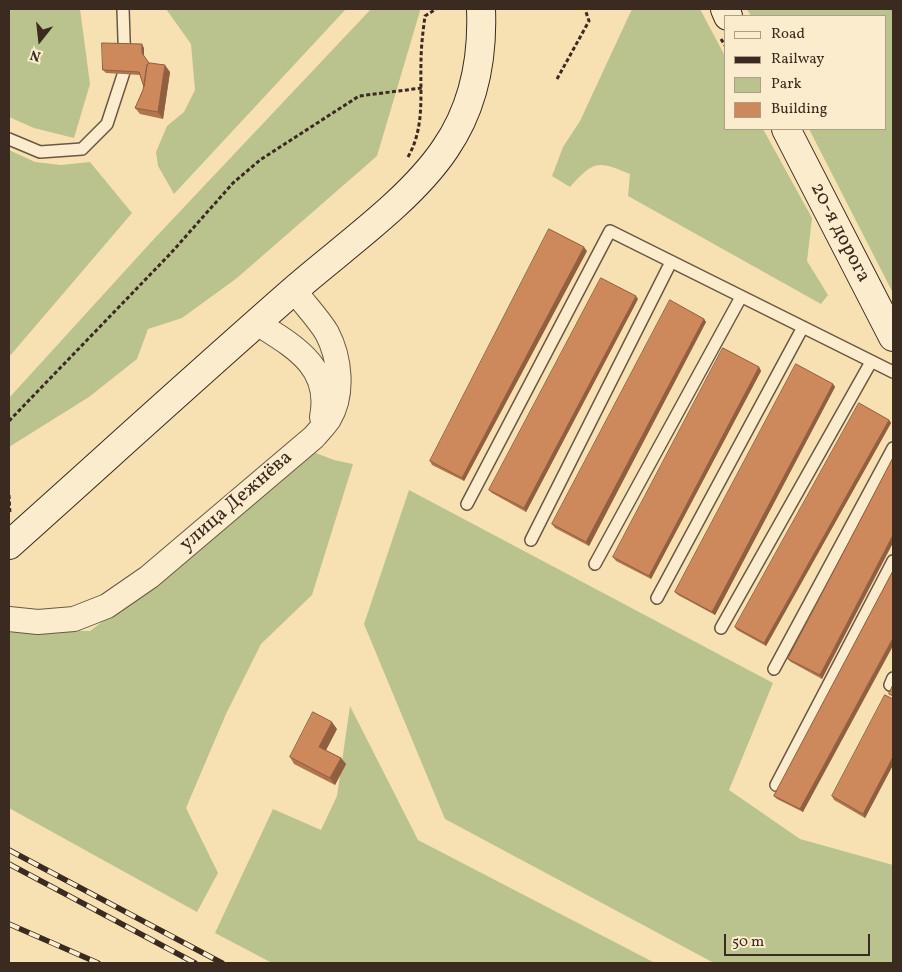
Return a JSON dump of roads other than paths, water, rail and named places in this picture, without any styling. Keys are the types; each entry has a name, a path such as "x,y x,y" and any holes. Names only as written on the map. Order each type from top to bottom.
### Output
{"main road":[{"path":"9,534 418,184 446,148 464,116 476,78 482,39 481,9"},
{"name":"20-я дорога","path":"787,130 893,336"}],"street":[{"name":"улица Дежнёва","path":"9,619 38,622 74,619 107,606 149,577 314,436 328,420 336,402 339,386 334,353 326,333 294,290"},
{"path":"257,323 300,351 314,367 322,386 324,404 322,418 314,436"}],"lane":[{"path":"9,139 40,152 82,149 107,124 125,69 123,9"},
{"path":"467,504 610,231 893,372"},
{"path":"531,540 671,262"},
{"path":"595,564 740,297"},
{"path":"657,598 803,327"},
{"path":"721,628 871,362"},
{"path":"774,669 893,448"},
{"path":"776,785 893,561"}],"railway":[{"path":"9,850 222,963"},
{"path":"9,864 195,963"},
{"path":"9,924 98,963"}]}
